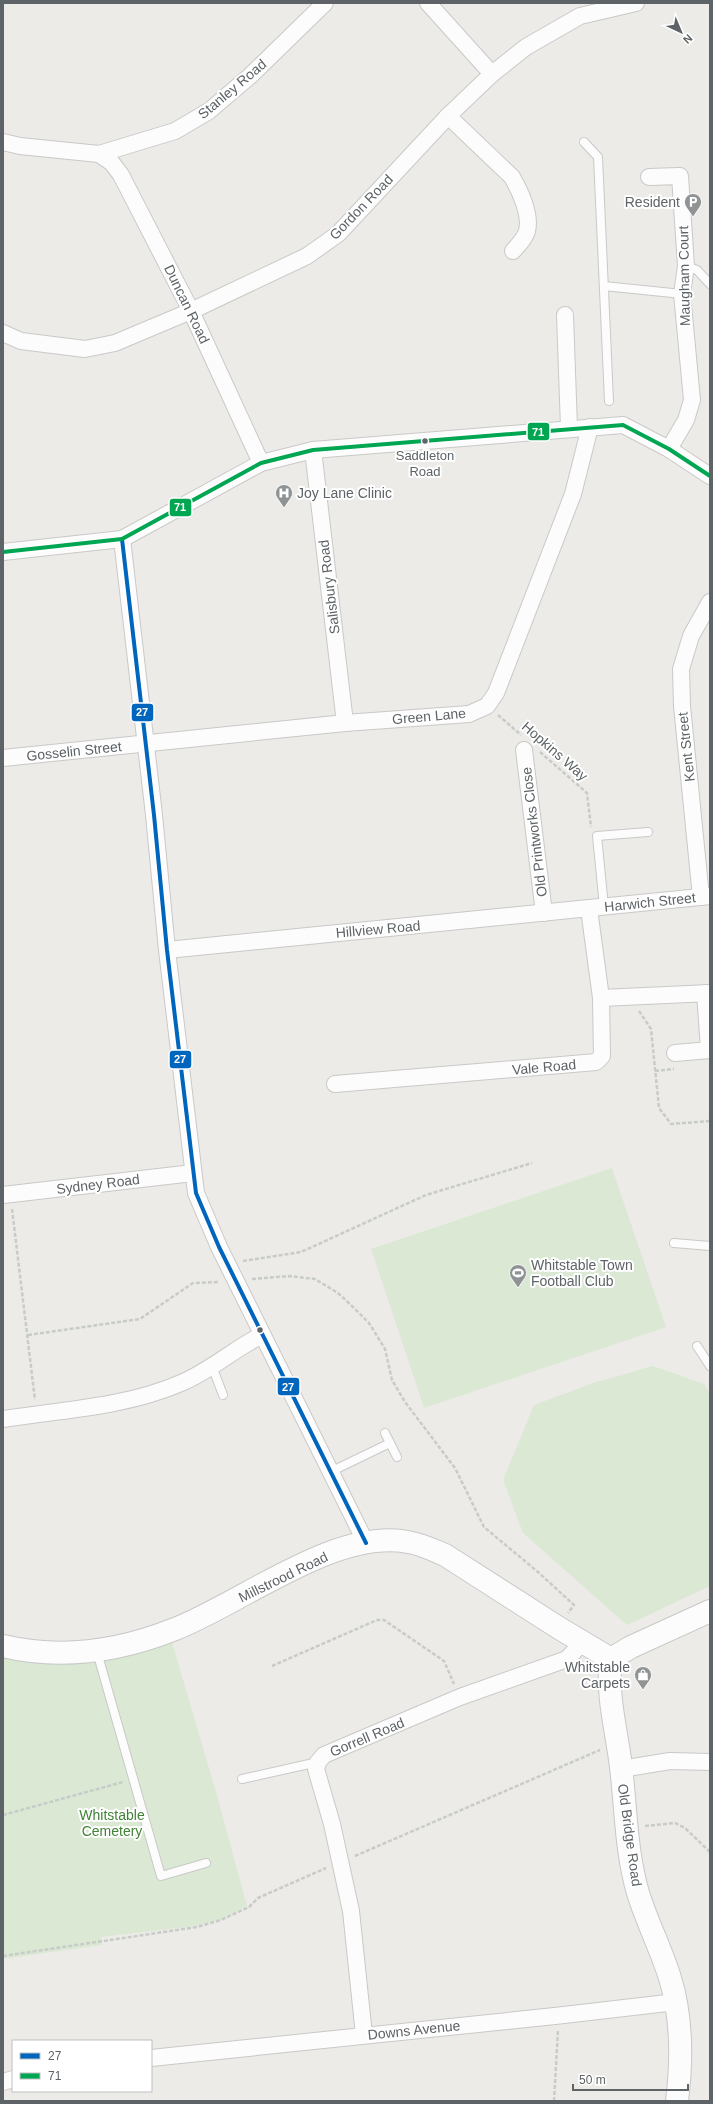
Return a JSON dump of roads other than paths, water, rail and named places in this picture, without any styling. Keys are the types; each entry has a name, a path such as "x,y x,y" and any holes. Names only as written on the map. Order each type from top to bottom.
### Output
{"street":[{"name":"Stanley Road","path":"3,142 20,146 99,154 175,131 209,111 250,76 325,3"},
{"path":"428,3 492,74"},
{"name":"Gordon Road","path":"3,333 21,340 85,349 115,343 191,311 307,256 338,234 448,116 492,74 526,47 580,16 636,3"},
{"path":"448,116 512,177 517,186 527,215 528,224 523,240 513,251"},
{"name":"Duncan Road","path":"99,154 112,163 121,175 191,311 261,463"},
{"name":"Maugham Court","path":"649,177 680,176 686,266 682,294 692,400 686,420 669,449"},
{"path":"565,315 569,428"},
{"path":"3,552 122,539 261,463 313,450 569,428 623,425 669,449 710,476"},
{"name":"Green Lane","path":"144,744 345,723 469,714 487,706 496,693 573,494 590,427"},
{"name":"Salisbury Road","path":"313,450 345,723"},
{"path":"122,539 193,1173 200,1206 227,1264 366,1543"},
{"name":"Kent Street","path":"706,896 682,706 680,669 691,636 710,602"},
{"name":"Gosselin Street","path":"3,758 144,744"},
{"name":"Old Printworks Close","path":"527,744 544,913"},
{"name":"Harwich Street","path":"597,908 706,896"},
{"name":"Hillview Road","path":"167,950 597,908"},
{"name":"Vale Road","path":"335,1084 596,1062 602,1056 597,908"},
{"path":"601,998 630,998 708,993 709,1050 675,1053"},
{"name":"Sydney Road","path":"7,1195 193,1173"},
{"path":"3,1419 119,1402 155,1392 181,1383 212,1366 243,1344 262,1335"},
{"name":"Millstrood Road","path":"3,1646 37,1652 70,1653 97,1651 147,1639 177,1628 311,1560 344,1548 385,1540 400,1541 425,1546 445,1555 559,1628 611,1659"},
{"path":"611,1659 631,1647 710,1611"},
{"name":"Gorrell Road","path":"364,2035 351,1911 316,1769 318,1762 324,1755 460,1697 567,1659 582,1642"},
{"name":"Old Bridge Road","path":"611,1659 608,1680 618,1742 631,1865 638,1894 663,1958 676,2002 680,2041 677,2101"},
{"path":"621,1769 670,1761 710,1762"},
{"name":"Downs Avenue","path":"152,2058 676,2002"}],"lane":[{"path":"584,142 598,157 609,402"},
{"path":"686,266 697,270 710,284"},
{"path":"604,286 682,294"},
{"path":"597,908 597,836 648,832"},
{"path":"674,1243 710,1246"},
{"path":"697,1346 710,1366"},
{"path":"212,1366 223,1395"},
{"path":"385,1433 397,1457"},
{"path":"330,1472 390,1443"},
{"path":"97,1651 161,1876 206,1863"},
{"path":"242,1779 306,1763 318,1762"}],"place":[{"name":"Resident","path":"693,217"},
{"name":"Saddleton Road","path":"425,441"},
{"name":"Joy Lane Clinic","path":"284,508"},
{"name":"Whitstable Town Football Club","path":"518,1288"},
{"name":"Whitstable Carpets","path":"643,1690"}],"park label":[{"name":"Whitstable Cemetery","path":"112,1824"}]}
